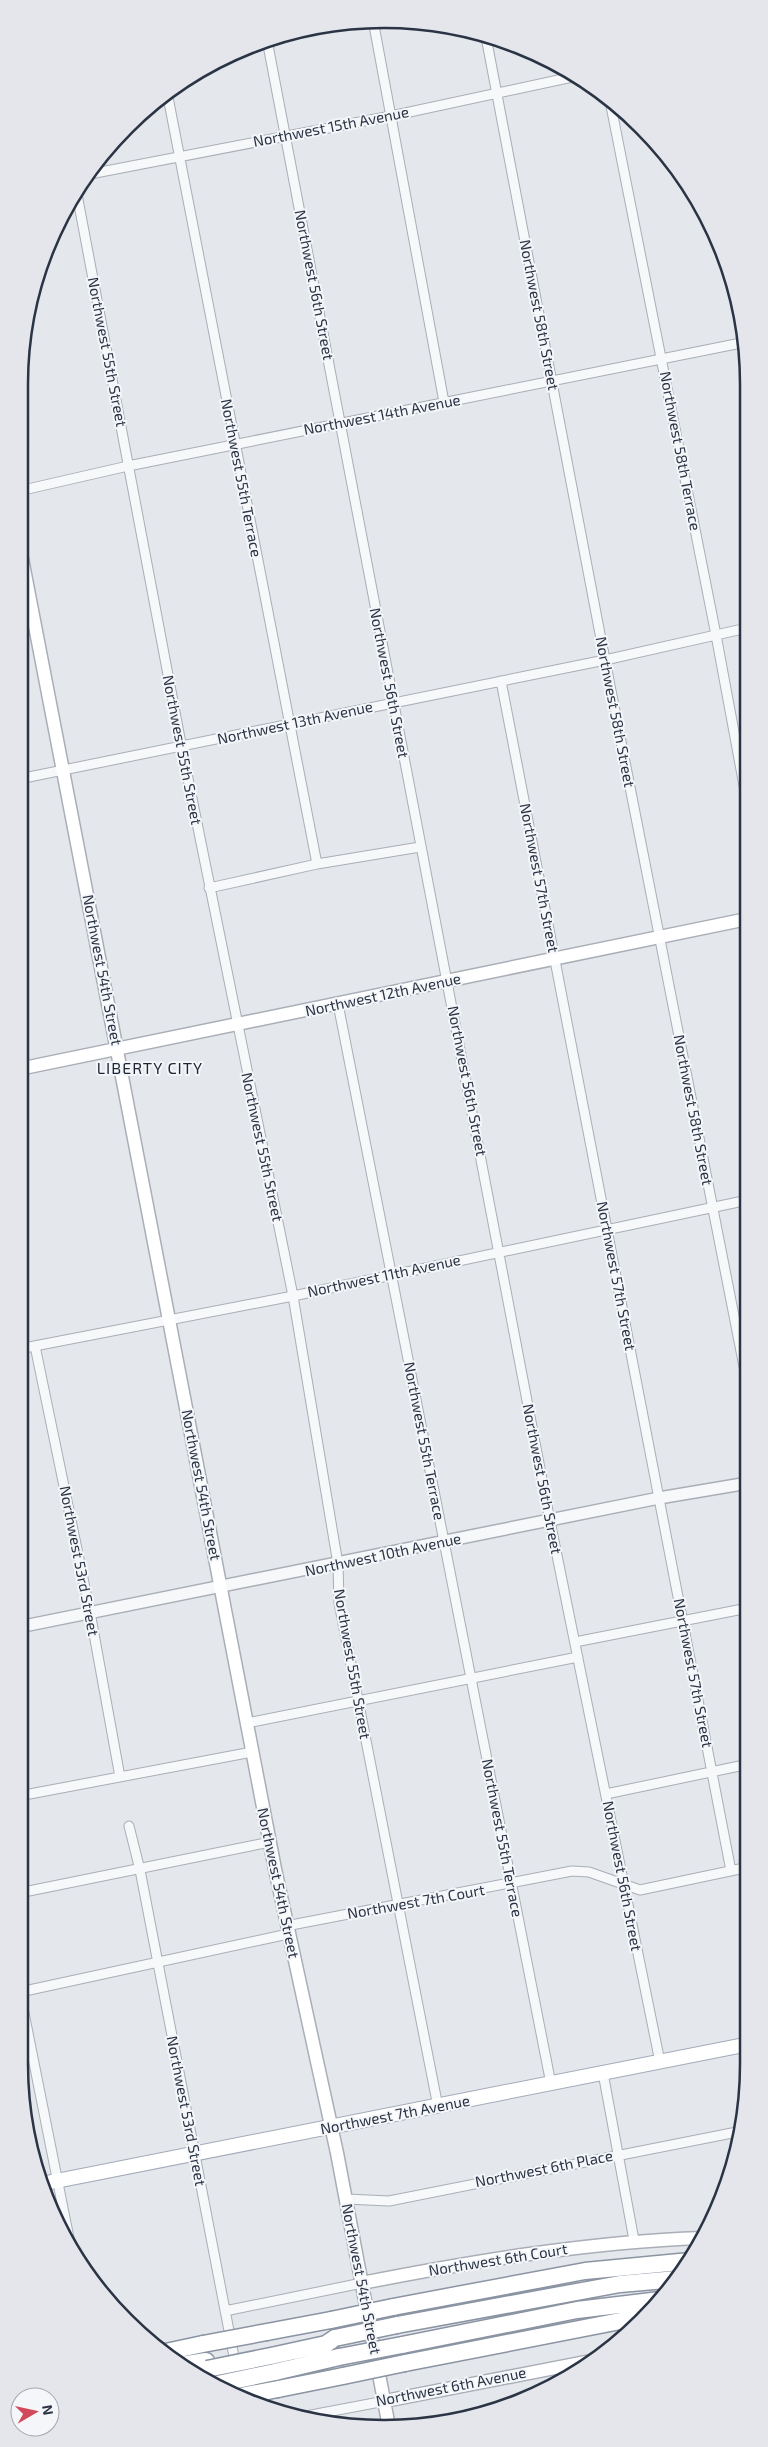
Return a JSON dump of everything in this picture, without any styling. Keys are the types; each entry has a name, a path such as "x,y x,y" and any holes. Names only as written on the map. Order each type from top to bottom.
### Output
{"highway":[{"path":"173,2350 585,2271 679,2262"},
{"path":"222,2381 272,2359 326,2344 335,2338 603,2287 667,2280"},
{"path":"202,2367 272,2359 339,2357 577,2310 649,2301"},
{"path":"253,2394 633,2318"}],"main road":[{"name":"Northwest 54th Street","path":"28,589 252,1752 287,1930 332,2128 388,2420"},
{"name":"Northwest 12th Avenue","path":"28,1067 740,920"},
{"name":"Northwest 7th Avenue","path":"48,2183 740,2046"},
{"path":"634,2240 695,2238"},
{"name":"Northwest 6th Court","path":"362,2282 466,2263 634,2240"},
{"name":"Northwest 6th Avenue","path":"384,2401 574,2364"}],"street":[{"path":"374,28 444,402"},
{"name":"Northwest 58th Street","path":"487,43 605,660 740,1347"},
{"name":"Northwest 56th Street","path":"268,46 342,423 392,703 448,982 550,1520 606,1794 622,1885 660,2062"},
{"name":"Northwest 15th Avenue","path":"97,173 391,116 567,78"},
{"name":"Northwest 55th Terrace","path":"168,100 234,445 317,864"},
{"name":"Northwest 58th Terrace","path":"612,110 740,764"},
{"name":"Northwest 55th Street","path":"78,201 181,746 236,1025 293,1296 338,1564 339,1603 438,2107"},
{"name":"Northwest 14th Avenue","path":"28,489 128,466 738,344"},
{"name":"Northwest 13th Avenue","path":"28,777 605,660 740,629"},
{"name":"Northwest 57th Street","path":"501,681 732,1870"},
{"path":"209,888 317,864 420,847"},
{"name":"Northwest 55th Terrace","path":"338,1004 393,1274 470,1677 551,2084"},
{"name":"Northwest 11th Avenue","path":"28,1347 168,1318 293,1296 740,1202"},
{"name":"Northwest 53rd Street","path":"35,1346 90,1612 120,1777"},
{"name":"Northwest 10th Avenue","path":"28,1625 221,1588 659,1498 740,1484"},
{"path":"575,1642 740,1609"},
{"path":"247,1723 470,1677 578,1657"},
{"path":"28,1794 252,1752"},
{"path":"606,1794 740,1766"},
{"name":"Northwest 53rd Street","path":"129,1826 140,1870 241,2389"},
{"path":"28,1891 270,1842"},
{"name":"Northwest 7th Court","path":"28,1988 157,1964 397,1904 512,1884 572,1871 589,1872 640,1890 740,1869"},
{"path":"28,2034 67,2226"},
{"path":"603,2073 634,2240"},
{"name":"Northwest 6th Place","path":"346,2199 388,2201 619,2154 734,2133"},
{"path":"225,2311 362,2282"},
{"name":"Northwest 6th Avenue","path":"319,2414 384,2401"}],"district":[{"name":"LIBERTY CITY","path":"150,1068"}]}
